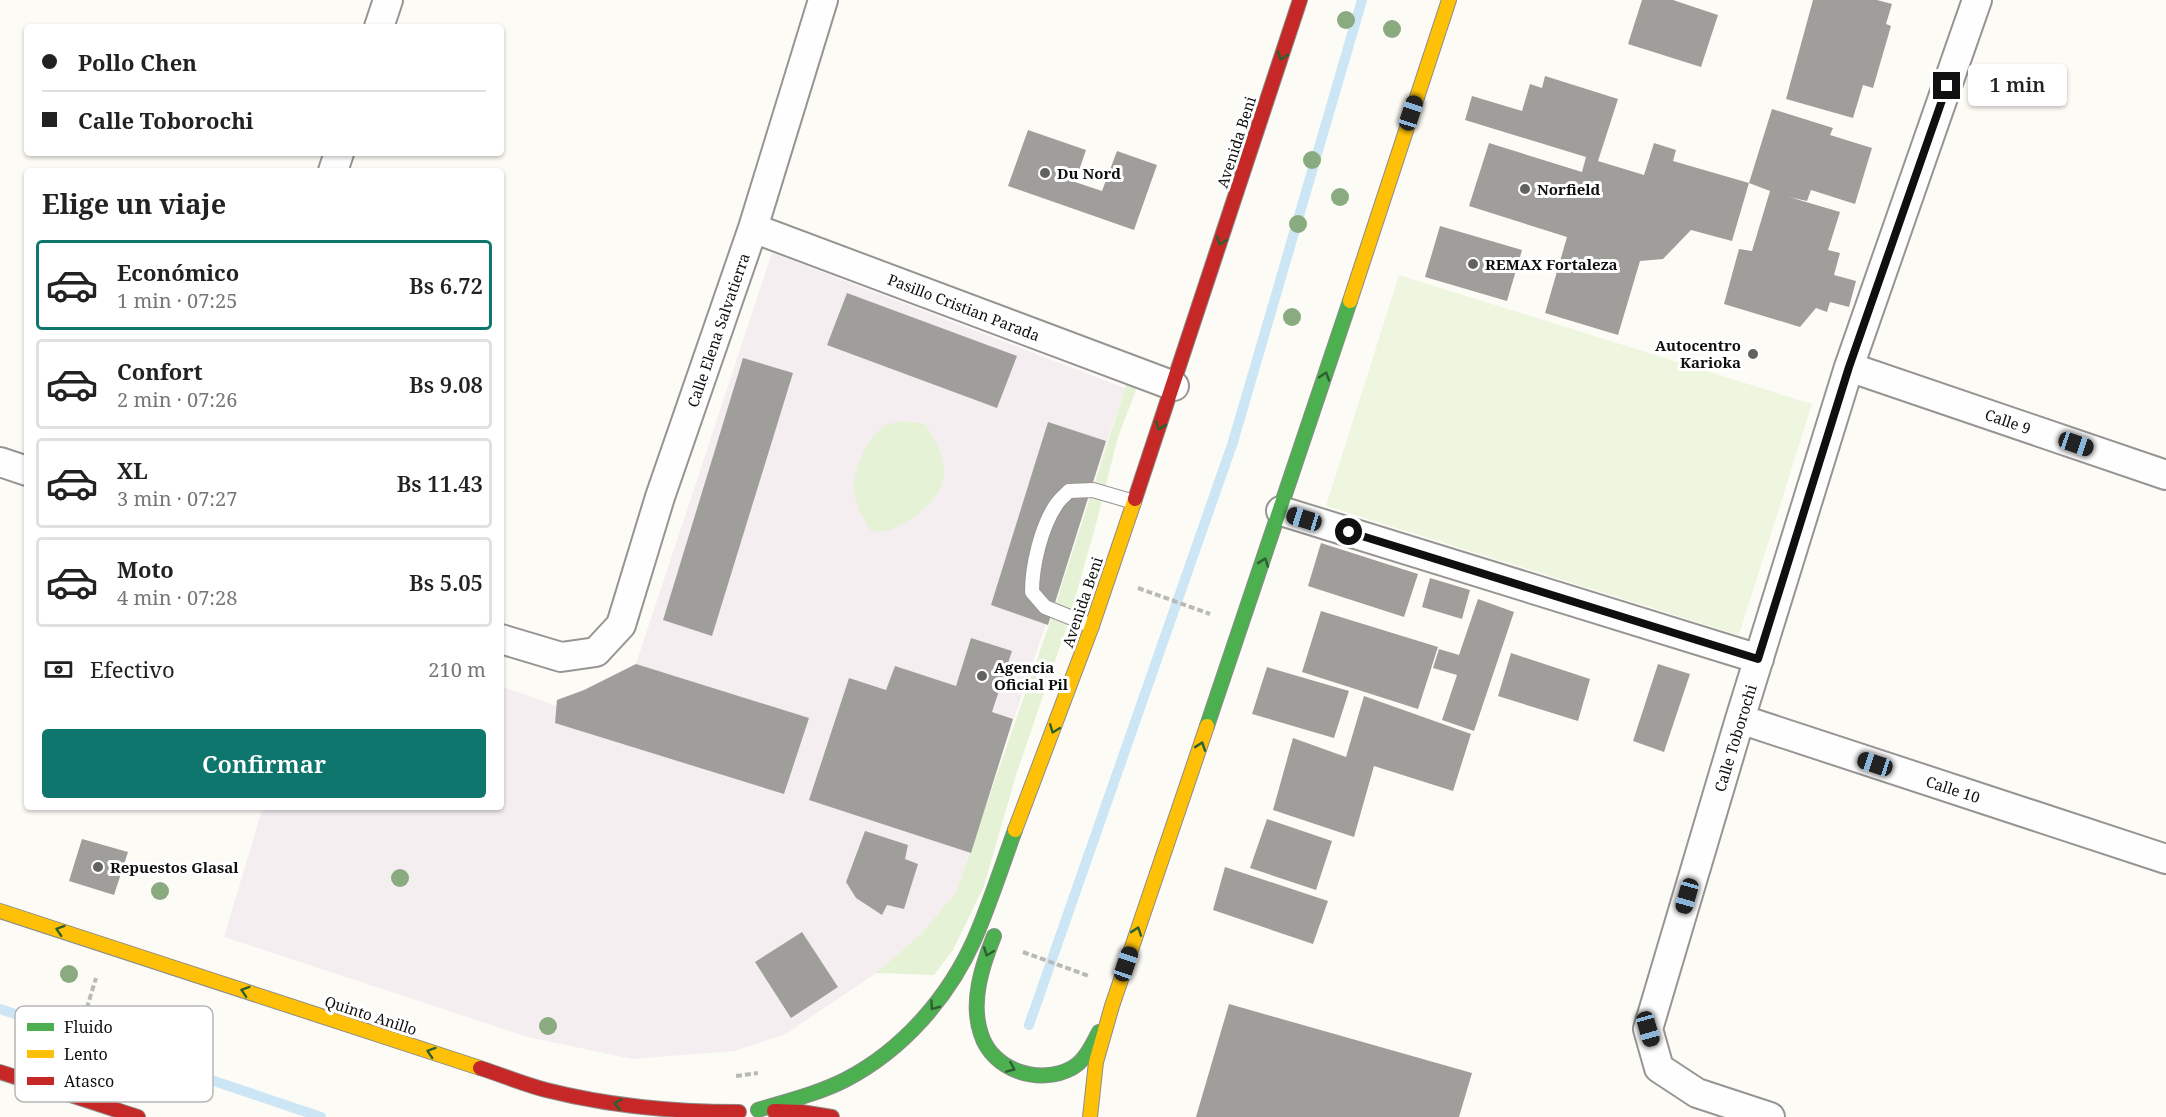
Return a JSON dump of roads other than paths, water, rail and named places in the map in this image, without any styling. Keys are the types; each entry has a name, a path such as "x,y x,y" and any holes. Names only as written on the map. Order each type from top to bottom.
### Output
{"street":[{"path":"380,24 388,0"},
{"name":"Calle Elena Salvatierra","path":"504,640 561,657 596,652 621,626 660,497 753,228 823,0"},
{"name":"Avenida Beni","path":"758,1110 845,1081 878,1062 910,1035 934,1007 964,961 975,938 1090,631 1174,386 1300,0"},
{"path":"1090,1117 1096,1062 1112,1006 1281,512 1449,0"},
{"name":"Calle Toborochi","path":"1770,1117 1697,1093 1659,1068 1648,1029 1758,659 1849,367 1977,0"},
{"name":"Pasillo Cristian Parada","path":"753,228 1174,386"},
{"name":"Calle 9","path":"1849,367 2166,475"},
{"path":"0,462 24,470"},
{"path":"1281,512 1758,659"},
{"path":"1070,722 1090,631"},
{"name":"Calle 10","path":"1740,719 2166,859"},
{"name":"Quinto Anillo","path":"0,910 546,1090 643,1108 691,1112 739,1112"},
{"path":"1000,919 984,962 977,1006 981,1035 986,1048 1005,1066 1039,1075 1057,1074 1072,1068 1082,1059 1112,1006"},
{"path":"0,1072 15,1077"},
{"path":"92,1102 138,1117"},
{"name":"Quinto Anillo","path":"710,1117 758,1110 801,1112 832,1117"}],"lane":[{"path":"1090,631 1045,606 1032,592 1032,573 1043,534 1055,505 1069,491 1093,490 1134,502"}],"waterway":[{"path":"1029,1025 1233,442 1362,0"},
{"path":"0,1009 15,1014"},
{"path":"213,1081 321,1117"}],"place":[{"name":"Du Nord","path":"1045,173"},
{"name":"Norfield","path":"1525,189"},
{"name":"REMAX Fortaleza","path":"1473,264"},
{"name":"Autocentro Karioka","path":"1753,354"},
{"name":"Agencia Oficial Pil","path":"982,676"},
{"name":"Repuestos Glasal","path":"98,867"}]}
